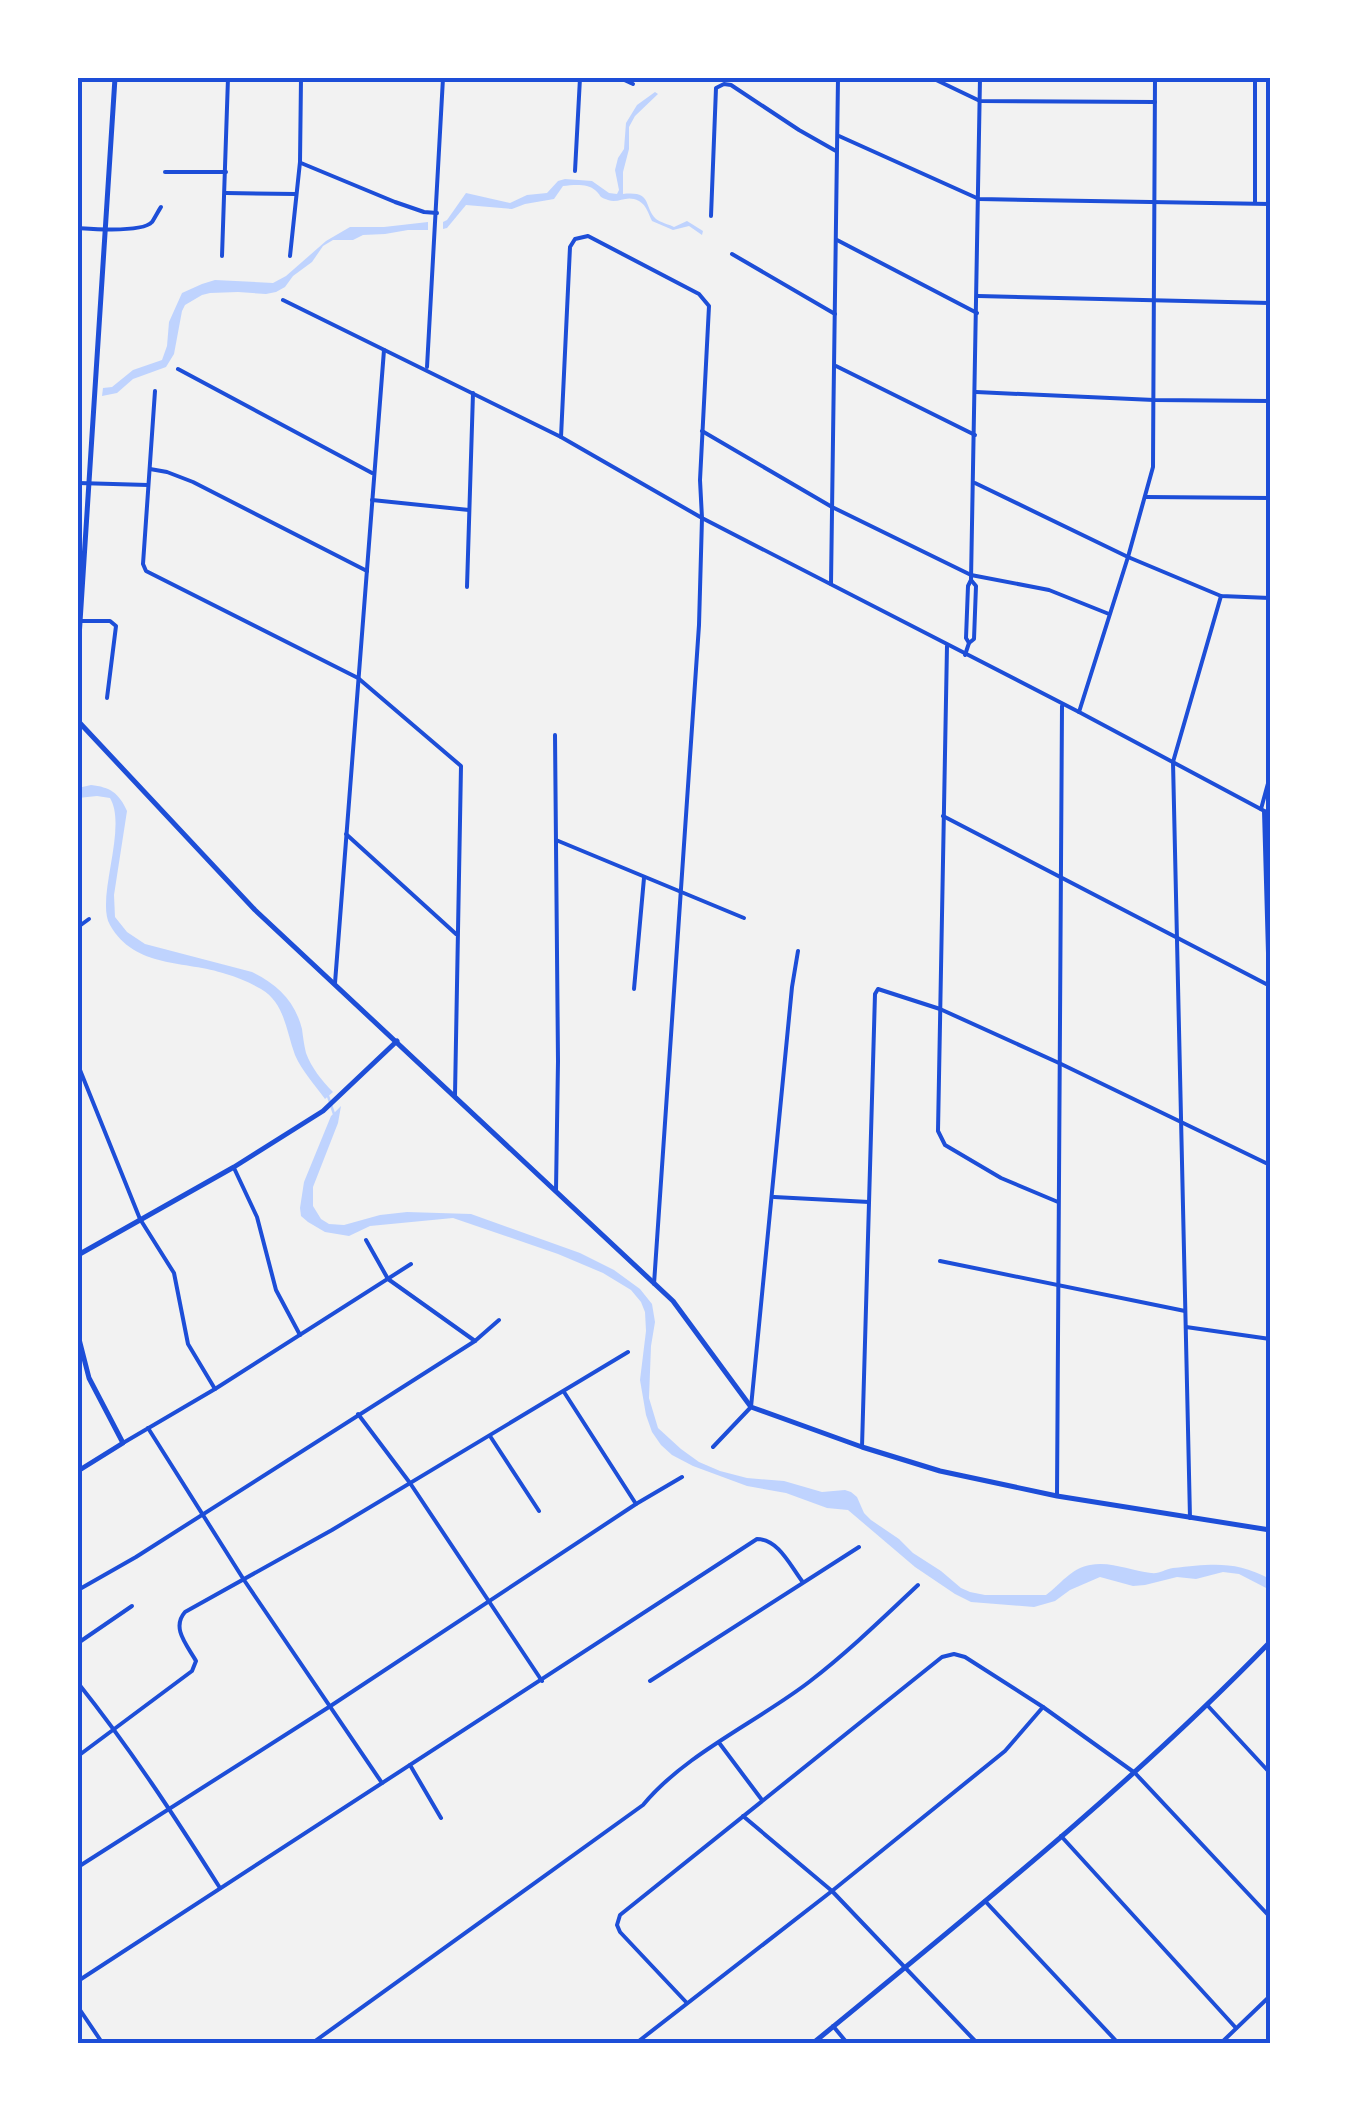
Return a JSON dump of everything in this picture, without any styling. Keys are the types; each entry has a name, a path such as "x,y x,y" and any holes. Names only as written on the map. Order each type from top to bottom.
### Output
{"street":[{"path":"78,653 115,78"},
{"path":"222,256 227,78 301,78 300,162 290,256"},
{"path":"426,370 443,78"},
{"path":"576,171 580,78"},
{"path":"620,78 633,84"},
{"path":"830,584 838,78"},
{"path":"932,78 980,101 1156,102"},
{"path":"966,655 974,638 976,586 971,578 980,78"},
{"path":"1078,712 1153,467 1155,78"},
{"path":"1255,78 1255,203"},
{"path":"711,216 716,88 731,84 836,151"},
{"path":"838,135 979,199 1270,204"},
{"path":"300,162 436,215"},
{"path":"165,172 226,172"},
{"path":"226,192 296,194"},
{"path":"78,228 146,226 160,207"},
{"path":"561,438 570,248 575,239 588,236 699,294 708,302 709,310 700,480 698,640 654,1284"},
{"path":"837,240 978,312"},
{"path":"732,254 834,314"},
{"path":"978,296 1270,303"},
{"path":"283,300 561,438 702,518 1265,811"},
{"path":"335,983 384,350"},
{"path":"834,365 975,436"},
{"path":"178,369 374,474"},
{"path":"155,391 142,564 146,571 358,678 462,766 455,1096"},
{"path":"976,392 1270,402"},
{"path":"467,588 473,393"},
{"path":"702,432 832,506 971,578 1049,590 1109,614"},
{"path":"150,469 192,482 366,570"},
{"path":"78,483 149,485"},
{"path":"974,483 1220,596 1270,598"},
{"path":"1146,498 1270,498"},
{"path":"372,500 470,510"},
{"path":"1190,1518 1173,762 1220,596"},
{"path":"80,621 110,621 116,626 107,698"},
{"path":"947,646 938,1131 945,1145 1001,1178 1058,1202"},
{"path":"1057,1496 1062,704"},
{"path":"78,721 255,910 672,1301 751,1408 940,1471 1057,1496 1270,1530"},
{"path":"556,735 556,1190"},
{"path":"1270,776 1265,811 1270,1024"},
{"path":"943,816 1270,986"},
{"path":"346,834 456,934"},
{"path":"556,840 744,918"},
{"path":"634,989 644,878"},
{"path":"78,927 89,919"},
{"path":"713,1447 751,1408 798,950"},
{"path":"862,1447 876,992 880,989 940,1008 1270,1166"},
{"path":"78,1255 234,1168 322,1111 396,1041"},
{"path":"78,1065 140,1219 174,1273 188,1344 215,1389"},
{"path":"234,1168 256,1214 276,1290 300,1335"},
{"path":"772,1197 870,1202"},
{"path":"366,1240 388,1279 475,1341"},
{"path":"940,1261 1185,1312"},
{"path":"78,1471 411,1264"},
{"path":"78,1590 475,1341 499,1320"},
{"path":"1186,1326 1270,1339"},
{"path":"78,1336 89,1378 123,1443"},
{"path":"78,1756 195,1667 196,1661 178,1628 181,1617 628,1352"},
{"path":"564,1392 636,1504"},
{"path":"358,1414 410,1483 542,1681"},
{"path":"148,1428 244,1580 383,1783"},
{"path":"490,1436 539,1510"},
{"path":"78,1868 682,1477"},
{"path":"78,1982 757,1539 773,1544 802,1581"},
{"path":"650,1682 858,1547"},
{"path":"311,2044 643,1805 674,1774 808,1682 918,1585"},
{"path":"78,1643 132,1606"},
{"path":"812,2044 1135,1773 1270,1642"},
{"path":"686,2002 620,1932 618,1919 942,1657 954,1654 1043,1706 1135,1773 1270,1917"},
{"path":"78,1683 116,1730 220,1888"},
{"path":"635,2044 1005,1752 1043,1706"},
{"path":"1208,1706 1270,1773"},
{"path":"719,1743 762,1800"},
{"path":"410,1766 441,1818"},
{"path":"743,1816 832,1891 978,2044"},
{"path":"1060,1836 1236,2028"},
{"path":"984,1900 1119,2044"},
{"path":"1220,2044 1270,1996"},
{"path":"78,2008 103,2044"},
{"path":"832,2026 848,2044"}],"water":[{"path":"655,92 658,94 629,127 623,194 643,197 658,220 674,227 687,221 703,231 702,235 689,226 673,230 652,221 639,201 608,200 592,188 580,185 563,186 554,199 512,209 466,205 443,229 443,222 466,193 510,203 527,195 547,193 565,179 592,181 617,194 615,170 624,149 626,123 637,105"},
{"path":"428,222 428,230 333,240 276,292 202,295 182,311 174,354 166,367 133,379 117,393 102,396 103,388 112,387 133,370 162,360 169,322 182,293 215,280 273,283 326,241 350,227"},
{"path":"91,785 113,792 127,811 114,895 115,917 127,932 145,944 252,972 277,988 299,1019 311,1063 333,1092 325,1099 298,1061 284,1018 269,995 230,975 147,956 120,939 106,913 115,811 110,798 78,798 78,788"},
{"path":"341,1106 313,1187 313,1206 321,1219 344,1225 407,1212 471,1214 580,1253 614,1270 640,1289 652,1304 655,1322 649,1398 658,1428 699,1462 747,1478 784,1481 822,1492 851,1492 871,1520 970,1592 1046,1595 1077,1570 1098,1564 1154,1573 1199,1565 1234,1566 1270,1579 1270,1590 1239,1574 1223,1572 1133,1586 1100,1577 1055,1601 1034,1607 971,1602 915,1567 848,1510 747,1486 693,1466 661,1445 646,1415 640,1380 645,1312 631,1290 558,1254 453,1218 370,1226 349,1236 325,1232 301,1216 304,1182 331,1116"}],"waterway":[{"path":"327,1093 334,1114"}]}
